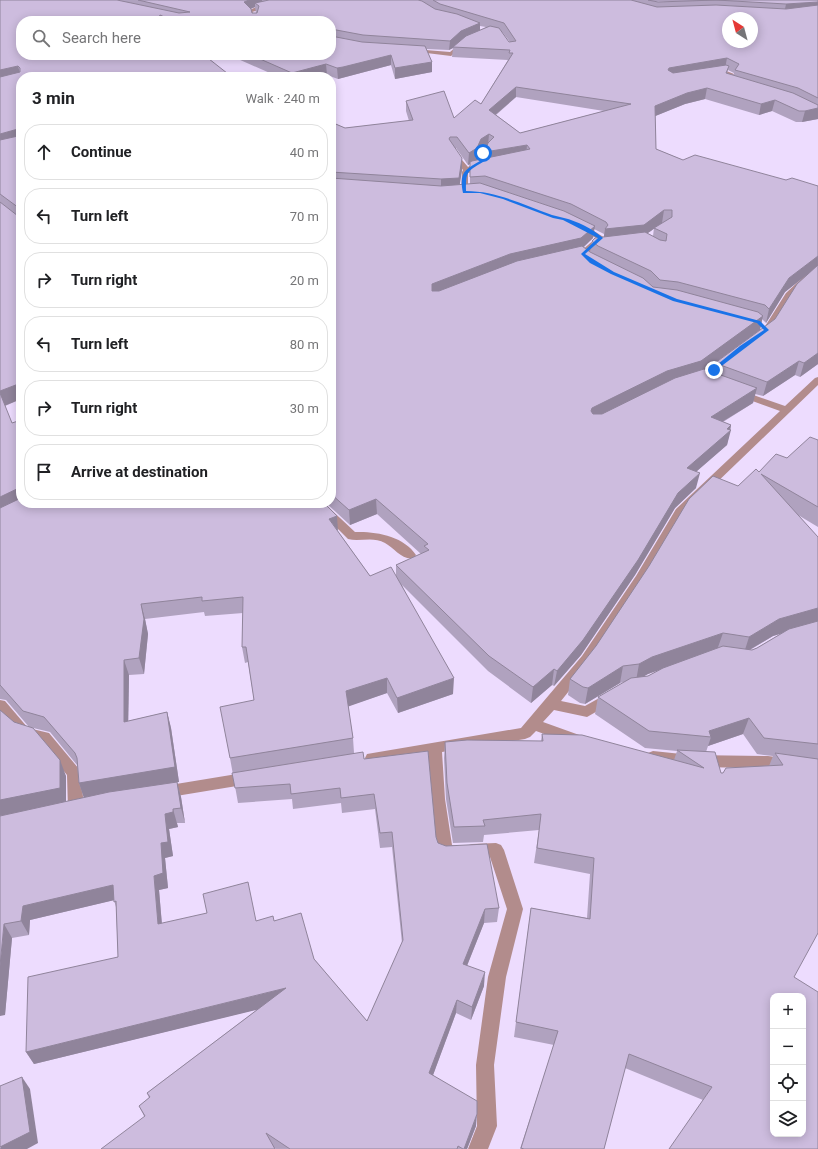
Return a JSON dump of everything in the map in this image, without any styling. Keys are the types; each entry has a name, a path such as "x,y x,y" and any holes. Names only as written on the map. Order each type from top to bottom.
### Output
{"street":[{"path":"256,16 248,12 262,6 274,5"},
{"path":"410,51 451,54 463,43 469,40"},
{"path":"706,74 724,72 732,75 727,82 738,86"},
{"path":"463,192 464,175 467,170 481,162 483,153 489,149"},
{"path":"453,150 467,170"},
{"path":"467,170 491,167"},
{"path":"568,257 583,254 601,238 572,222"},
{"path":"590,247 606,246"},
{"path":"583,254 592,262"},
{"path":"754,339 767,330 789,295 818,268"},
{"path":"758,322 767,330"},
{"path":"361,760 525,733 551,704 591,653 640,579 680,512 818,380"},
{"path":"729,389 787,410"},
{"path":"323,508 352,536 376,534 392,541 410,555"},
{"path":"551,704 587,712 620,691"},
{"path":"0,705 23,732 29,736 44,737 74,773 76,809"},
{"path":"533,724 588,745"},
{"path":"435,749 438,799 445,852 496,850 515,909 497,977 485,1065 487,1126 478,1149"},
{"path":"639,755 691,762 768,762 818,769"},
{"path":"152,794 260,776"},
{"path":"61,812 91,805"}],"building":[{"path":"0,0 117,0 179,13 190,12 138,0 249,0 244,2 251,9 252,13 257,13 259,6 255,3 269,0 418,0 435,9 457,14 480,23 461,31 450,41 363,35 336,30 336,16 16,16 16,60 210,60 226,72 20,72 20,68 18,66 0,70"},
{"path":"433,0 631,0 657,7 716,5 786,9 818,5 818,98 798,88 735,70 739,64 727,58 669,68 668,70 673,73 726,65 729,66 726,73 793,93 818,105 818,108 799,111 775,100 761,104 707,88 687,93 655,106 656,149 683,160 695,155 786,180 792,178 818,186 818,256 789,278 769,309 765,305 678,282 660,280 651,271 598,246 592,241 595,238 645,232 660,240 666,241 667,234 654,228 672,217 672,210 664,210 644,225 605,229 608,225 606,222 571,204 485,176 470,177 470,162 472,161 530,149 527,145 485,152 488,143 494,137 489,134 481,139 477,148 469,153 457,137 450,137 449,139 462,158 459,178 441,179 336,172 336,124 345,128 413,120 406,101 444,91 454,118 475,100 481,104 513,53 509,53 510,50 453,47 466,36 490,26 499,28 509,42 516,41 504,23 440,4","holes":["516,87 631,104 520,133 489,110"]},
{"path":"648,0 716,0 658,2"},
{"path":"716,0 818,0 818,2 786,4"},
{"path":"336,37 362,42 425,46 432,62 395,68 391,55 343,67 337,68 326,64 296,72 290,72 262,60 336,60"},
{"path":"16,73 16,130 0,134 0,77"},
{"path":"16,136 16,206 0,194 0,140"},
{"path":"336,178 441,186 480,183 564,211 595,226 581,238 510,254 432,284 432,291 439,291 517,261 582,246 590,252 643,278 653,287 677,290 758,312 763,316 701,361 667,371 592,408 591,411 593,414 602,414 675,378 704,369 757,388 711,417 731,425 727,429 731,430 687,468 700,473 678,493 638,560 583,640 557,671 554,669 533,687 489,656 396,565 429,550 424,546 428,544 376,499 349,510 336,498"},
{"path":"0,202 16,214 16,385 0,391"},
{"path":"818,265 818,353 804,363 799,361 767,382 715,363 775,319 797,284"},
{"path":"0,393 12,423 16,422 16,489 0,497"},
{"path":"810,437 818,440 818,507 761,474 818,537 818,608 779,619 749,637 723,633 652,657 639,664 623,666 588,688 583,687 570,679 596,646 649,566 689,499 713,476 738,486 756,469 759,472 776,454 787,458"},
{"path":"16,500 16,508 329,508 337,516 329,519 370,576 391,567 454,678 397,698 387,678 346,691 353,738 230,758 220,707 254,700 246,647 242,647 243,597 202,601 202,597 141,604 144,619 139,658 124,660 124,722 167,712 175,767 79,783 77,758 75,753 44,717 23,711 0,685 0,508"},
{"path":"818,621 818,744 764,738 749,718 709,731 711,737 649,731 598,697 631,678 648,676 663,668 723,646 752,650 789,629"},
{"path":"0,710 14,722 33,728 60,760 60,788 0,800"},
{"path":"542,734 582,735 704,768 677,750 715,752 721,773 723,773 726,768 783,765 775,753 818,759 818,933 794,977 818,992 818,1149 669,1149 712,1087 629,1054 604,1149 521,1148 558,1031 516,1022 531,908 590,919 594,858 537,848 541,814 483,820 485,826 454,827 447,783 445,742 467,740 543,741"},
{"path":"428,751 436,837 438,843 446,846 487,844 499,908 485,909 463,964 485,972 472,1007 457,1000 429,1073 477,1101 477,1114 464,1149 458,1146 457,1149 290,1149 266,1133 275,1149 101,1149 145,1116 139,1106 150,1097 147,1093 286,988 26,1052 28,977 118,957 116,901 114,902 113,885 23,906 21,921 4,924 0,966 0,816 109,792 177,782 181,808 173,809 173,812 165,814 168,842 161,843 163,873 154,876 158,924 207,913 203,894 248,882 256,921 273,916 274,921 301,913 314,959 367,1021 403,940 392,832 380,833 374,794 341,798 340,788 291,794 290,784 235,788 232,773 363,752 364,759"},
{"path":"22,1077 30,1132 0,1147 0,1086"}],"route":[{"path":"483,153 481,162 465,172 464,192 481,192 564,219 583,227 601,238 583,254 592,262 612,273 675,300 758,322 767,330 742,347 714,370"}]}
